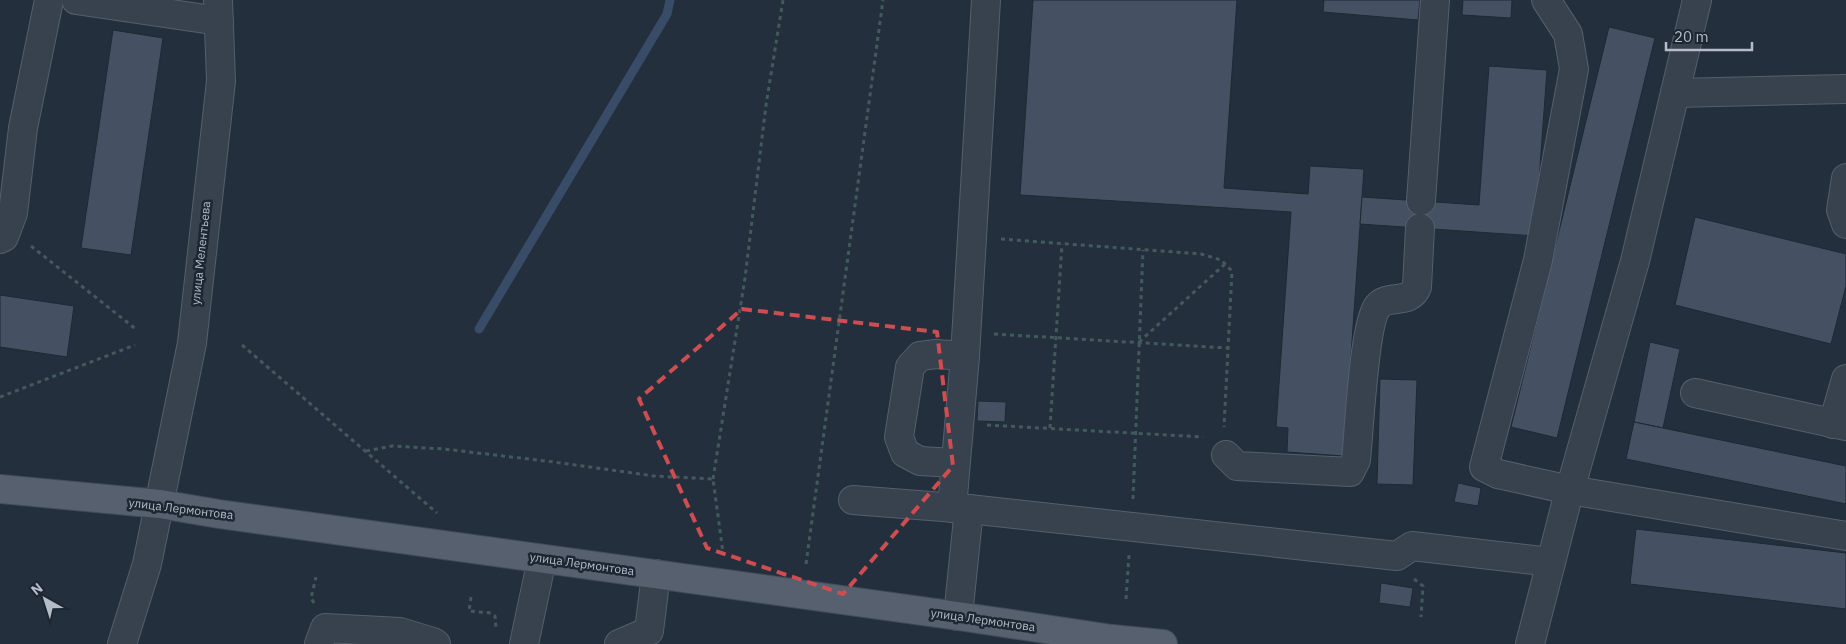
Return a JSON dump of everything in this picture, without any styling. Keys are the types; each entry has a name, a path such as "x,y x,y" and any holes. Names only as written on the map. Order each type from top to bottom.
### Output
{"main road":[{"name":"улица Лермонтова","path":"0,489 160,504 219,514 958,616 1112,641 1163,644"}],"street":[{"path":"3,233 13,213 23,128 49,0"},
{"path":"76,0 218,11"},
{"path":"958,616 960,508 955,463 966,344 986,0"},
{"path":"1421,201 1436,0"},
{"path":"1546,0 1568,34 1574,69 1538,260 1484,467 1498,474 1570,490 1846,536"},
{"path":"1530,644 1570,490 1635,261 1698,0"},
{"name":"улица Мелентьева","path":"122,644 147,564 192,343 221,81 218,11"},
{"path":"1675,93 1846,89"},
{"path":"1846,178 1841,210 1846,224"},
{"path":"1225,447 1238,466 1350,472 1356,460 1368,332 1377,307 1386,300 1402,300 1415,293 1417,288 1420,228"},
{"path":"955,463 920,461 905,453 899,437 910,367 920,356 936,354 966,344"},
{"path":"1695,393 1840,425 1846,379"},
{"path":"853,500 960,508 1398,556 1412,546 1551,562"},
{"path":"524,644 542,559"},
{"path":"618,644 654,637 656,574"},
{"path":"319,644 325,628 400,632 436,644"}],"path":[{"path":"723,553 713,479 745,278 766,105 783,0"},
{"path":"806,564 883,0"},
{"path":"3,233 137,330"},
{"path":"959,424 1135,433 1225,447 1223,423 1232,271 1226,264 1221,260 1201,254 972,237"},
{"path":"1050,428 1062,244"},
{"path":"1133,499 1142,250"},
{"path":"1139,342 1226,264"},
{"path":"966,344 1056,338 1228,348"},
{"path":"0,398 135,345"},
{"path":"242,345 437,513"},
{"path":"366,451 392,446 444,449 654,476 713,479"},
{"path":"1420,547 1413,572 1414,580 1423,586 1421,617"},
{"path":"311,598 316,577"},
{"path":"471,597 469,611 491,613 495,616 497,621 495,636"}],"highlighted area":[{"path":"742,309 937,332 953,466 843,594 707,548 639,399"}],"building":[{"path":"1033,0 1237,0 1224,188 1308,194 1310,166 1364,169 1344,456 1287,452 1288,428 1276,427 1291,212 1020,195"},
{"path":"1324,0 1420,0 1418,20 1323,12"},
{"path":"1463,0 1512,0 1511,18 1462,15"},
{"path":"1609,27 1655,38 1557,438 1511,427"},
{"path":"113,30 163,38 131,255 81,248"},
{"path":"1489,66 1547,70 1535,236 1360,224 1362,197 1479,205"},
{"path":"1695,217 1846,254 1846,286 1831,344 1675,305"},
{"path":"0,295 74,306 67,357 0,347"},
{"path":"1650,342 1680,349 1663,428 1634,422"},
{"path":"1380,379 1417,380 1413,485 1377,484"},
{"path":"978,401 1006,402 1005,422 977,421"},
{"path":"1634,422 1846,466 1846,504 1626,459"},
{"path":"1458,483 1481,488 1478,506 1454,502"},
{"path":"1636,529 1846,553 1846,609 1630,584"},
{"path":"1381,583 1413,588 1410,607 1379,603"}],"waterway":[{"path":"479,329 667,14 670,0"}]}
